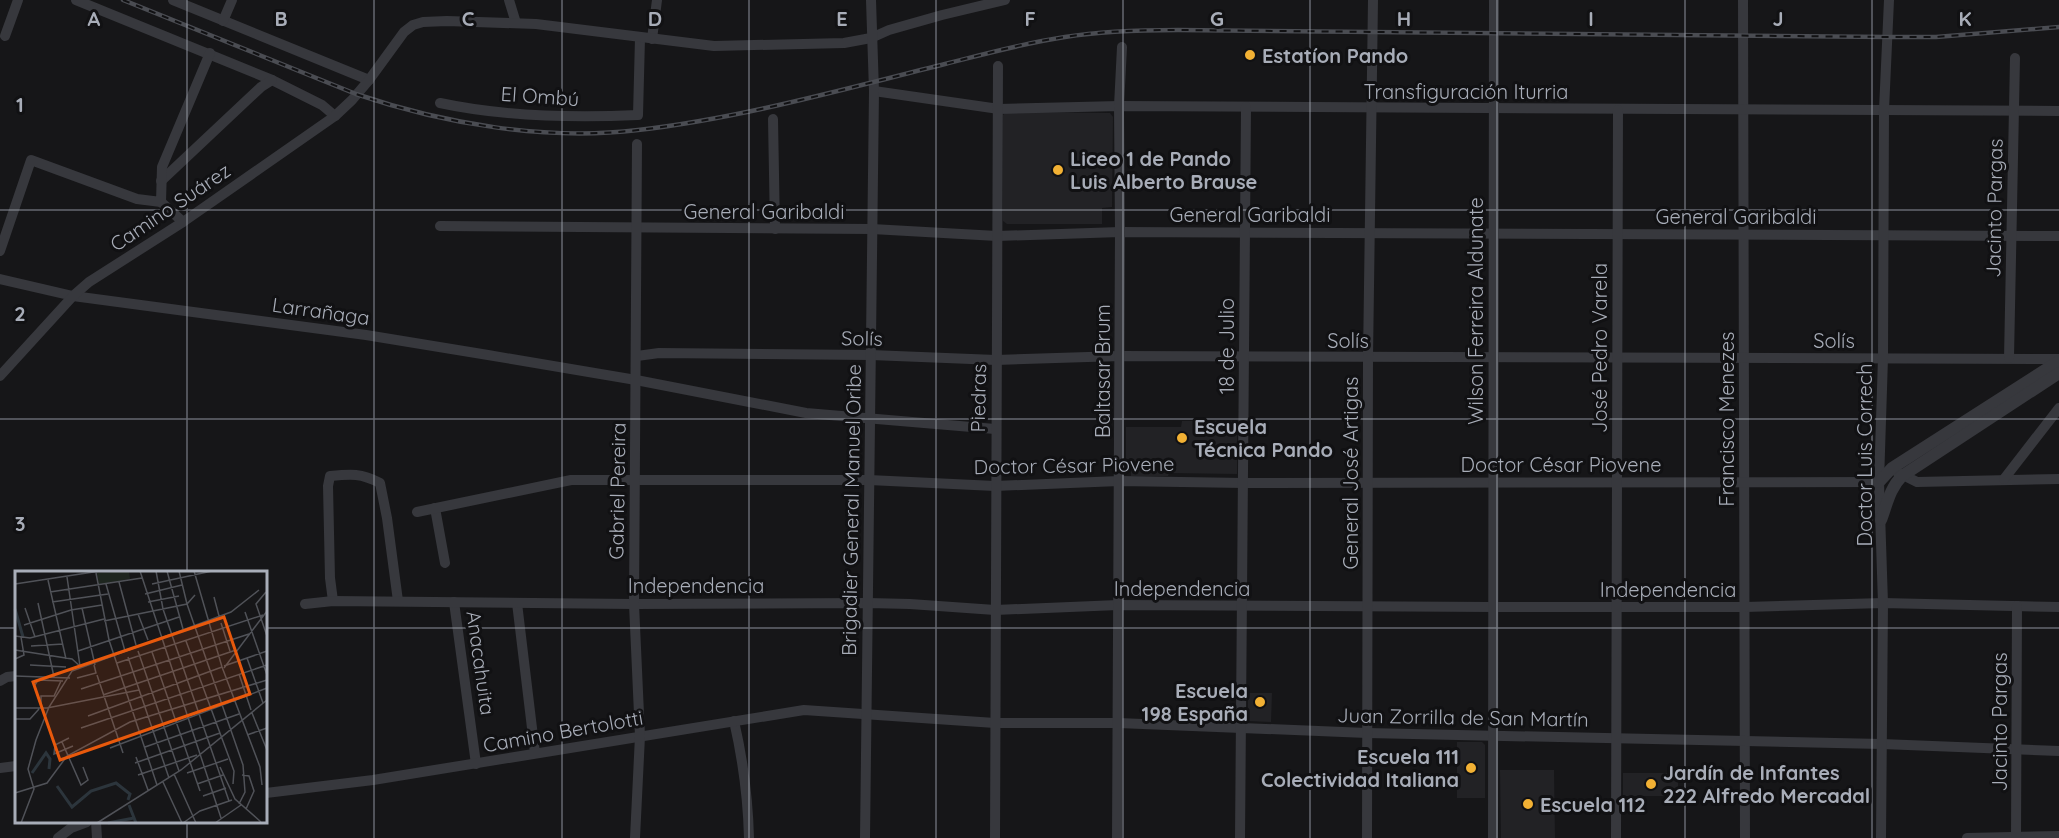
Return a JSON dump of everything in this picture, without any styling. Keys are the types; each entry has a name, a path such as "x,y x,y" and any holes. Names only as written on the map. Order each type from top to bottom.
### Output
{"street":[{"path":"5,36 18,0"},
{"path":"76,0 272,80 322,105 335,116"},
{"path":"173,0 369,80"},
{"path":"223,21 232,0"},
{"path":"652,39 657,0"},
{"name":"Brigadier General Manuel Oribe","path":"865,838 874,91 871,0"},
{"path":"510,1 516,23 714,46 844,43 872,38 889,30 989,2 1005,0"},
{"name":"General José Artigas","path":"1367,838 1368,358 1373,0"},
{"name":"Wilson Ferreira Aldunate","path":"1493,838 1494,0"},
{"name":"Francisco Menezes","path":"1743,0 1745,838"},
{"name":"Doctor Luis Correch","path":"1881,838 1883,603 1879,482 1884,110 1889,0"},
{"name":"Camino Suárez","path":"0,376 73,296 89,282 183,222 335,116 369,80 404,32 412,25 447,21 516,23"},
{"name":"El Ombú","path":"440,103 469,109 551,117 638,115 640,38"},
{"name":"Baltasar Brum","path":"1117,838 1119,106 1122,47"},
{"path":"161,202 162,167 210,53"},
{"name":"Jacinto Pargas","path":"2009,358 2015,58"},
{"name":"Piedras","path":"995,838 998,66"},
{"path":"161,181 261,87 272,80"},
{"name":"Transfiguración Iturria","path":"874,91 999,109 1119,106 2059,111"},
{"name":"18 de Julio","path":"1240,838 1246,107"},
{"name":"José Pedro Varela","path":"1616,838 1617,110"},
{"path":"773,119 776,229"},
{"name":"Gabriel Pereira","path":"635,838 640,736 634,604 638,144"},
{"path":"0,251 31,160 137,199 161,202 183,222"},
{"name":"General Garibaldi","path":"441,226 872,229 997,236 1120,232 1370,232 2059,236"},
{"name":"Larrañaga","path":"0,279 73,296 366,334 636,380 806,413 995,429"},
{"name":"Solís","path":"637,356 659,353 871,355 996,360 1120,356 2059,360"},
{"path":"1881,520 1896,482 1897,472 2059,360"},
{"path":"1890,493 1879,482 2059,373"},
{"path":"2004,479 2059,408"},
{"path":"1897,472 1917,482 2059,479"},
{"path":"333,601 330,578 328,486 330,476 354,474 366,476 380,483 398,601"},
{"name":"Doctor César Piovene","path":"417,512 560,481 869,480 995,486 1119,481 1244,483 1879,482"},
{"path":"435,508 445,563"},
{"name":"Independencia","path":"305,604 333,601 634,604 868,603 995,610 1118,605 1492,608 1745,607 1883,603 2059,607"},
{"name":"Anacahuita","path":"454,602 476,764"},
{"path":"517,603 535,753"},
{"name":"Jacinto Pargas","path":"2016,837 2017,606"},
{"path":"0,681 15,676"},
{"name":"Camino Bertolotti","path":"267,793 373,780 804,710 866,713"},
{"name":"Juan Zorrilla de San Martín","path":"866,713 995,723 1118,723 1367,733 1882,744 2059,751"},
{"path":"734,721 743,761 749,838"},
{"path":"0,768 15,766"},
{"path":"58,838 71,828 84,823"},
{"path":"96,823 97,838"},
{"path":"1967,838 2059,836"}],"shaded area":[{"name":"Liceo 1 de Pando Luis Alberto Brause","path":"1006,112 1110,113 1113,117 1112,207 1102,208 1102,224 1007,224 1003,221 1003,115"},
{"name":"Escuela Técnica Pando","path":"1182,421 1237,421 1237,474 1169,473 1168,476 1131,476 1131,463 1126,463 1126,427 1181,427"},
{"name":"Escuela 198 España","path":"1248,693 1272,693 1271,722 1248,721"},
{"name":"Escuela 111 Colectividad Italiana","path":"1457,742 1482,742 1485,745 1485,798 1457,798"},
{"name":"Escuela 112","path":"1500,770 1554,770 1555,838 1501,838"},
{"name":"Jardín de Infantes 222 Alfredo Mercadal","path":"1623,773 1678,773 1678,796 1623,796"}],"railway":[{"path":"123,0 356,94 390,105 424,114 496,127 568,133 638,130 716,118 793,102 1020,46 1107,32 1178,30 1936,37 2059,27"}],"place":[{"name":"Estatíon Pando","path":"1250,55"},
{"name":"Liceo 1 de Pando Luis Alberto Brause","path":"1058,170"},
{"name":"Escuela Técnica Pando","path":"1182,438"},
{"name":"Escuela 198 España","path":"1260,702"},
{"name":"Escuela 111 Colectividad Italiana","path":"1471,768"},
{"name":"Jardín de Infantes 222 Alfredo Mercadal","path":"1651,784"},
{"name":"Escuela 112","path":"1528,804"}]}
